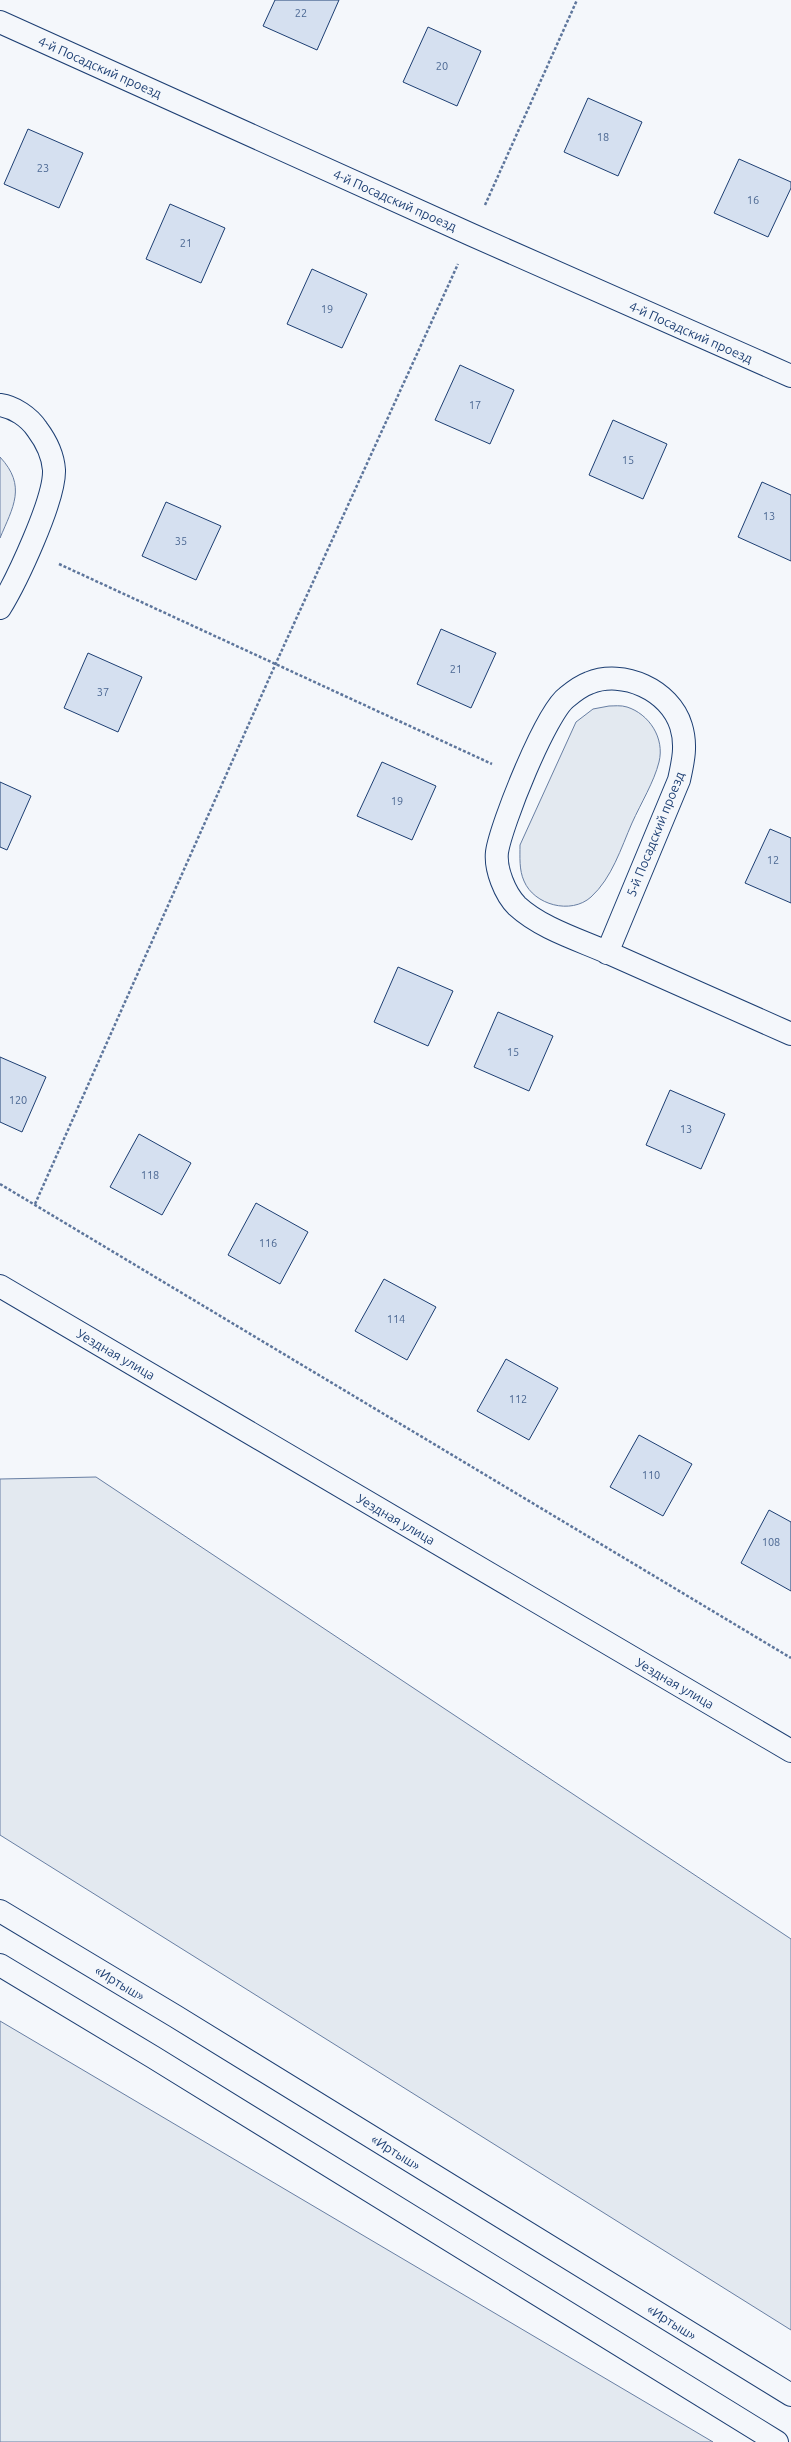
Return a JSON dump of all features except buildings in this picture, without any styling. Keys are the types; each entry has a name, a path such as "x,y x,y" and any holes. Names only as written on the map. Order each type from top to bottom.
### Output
{"main road":[{"name":"4-й Посадский проезд","path":"0,22 472,235 791,376"},
{"path":"0,405 7,406 31,420 47,443 54,470 49,498 13,588 0,608"},
{"name":"5-й Посадский проезд","path":"607,953 679,780 685,752 681,725 666,701 644,685 617,679 589,683 565,698 549,720 504,826 497,854 501,881 516,905 538,922 607,953 791,1034"},
{"name":"Уездная улица","path":"0,1286 791,1751"},
{"name":"«Иртыш»","path":"0,1911 175,2016 791,2395"},
{"path":"0,1964 160,2061 777,2442"}],"path":[{"path":"35,1204 276,663 472,235 577,0"},
{"path":"28,550 276,663 524,779"},
{"path":"0,1184 791,1658"}],"shaded area":[{"path":"0,457 13,478 15,497 13,506 0,538"},
{"path":"609,706 627,707 635,710 654,728 660,744 657,770 605,881 591,897 583,902 574,905 554,905 536,896 524,881 522,877 520,859 520,845 576,722 593,709"},
{"path":"96,1477 791,1939 791,2330 0,1835 0,1479"},
{"path":"0,2021 713,2442 0,2442"}]}
